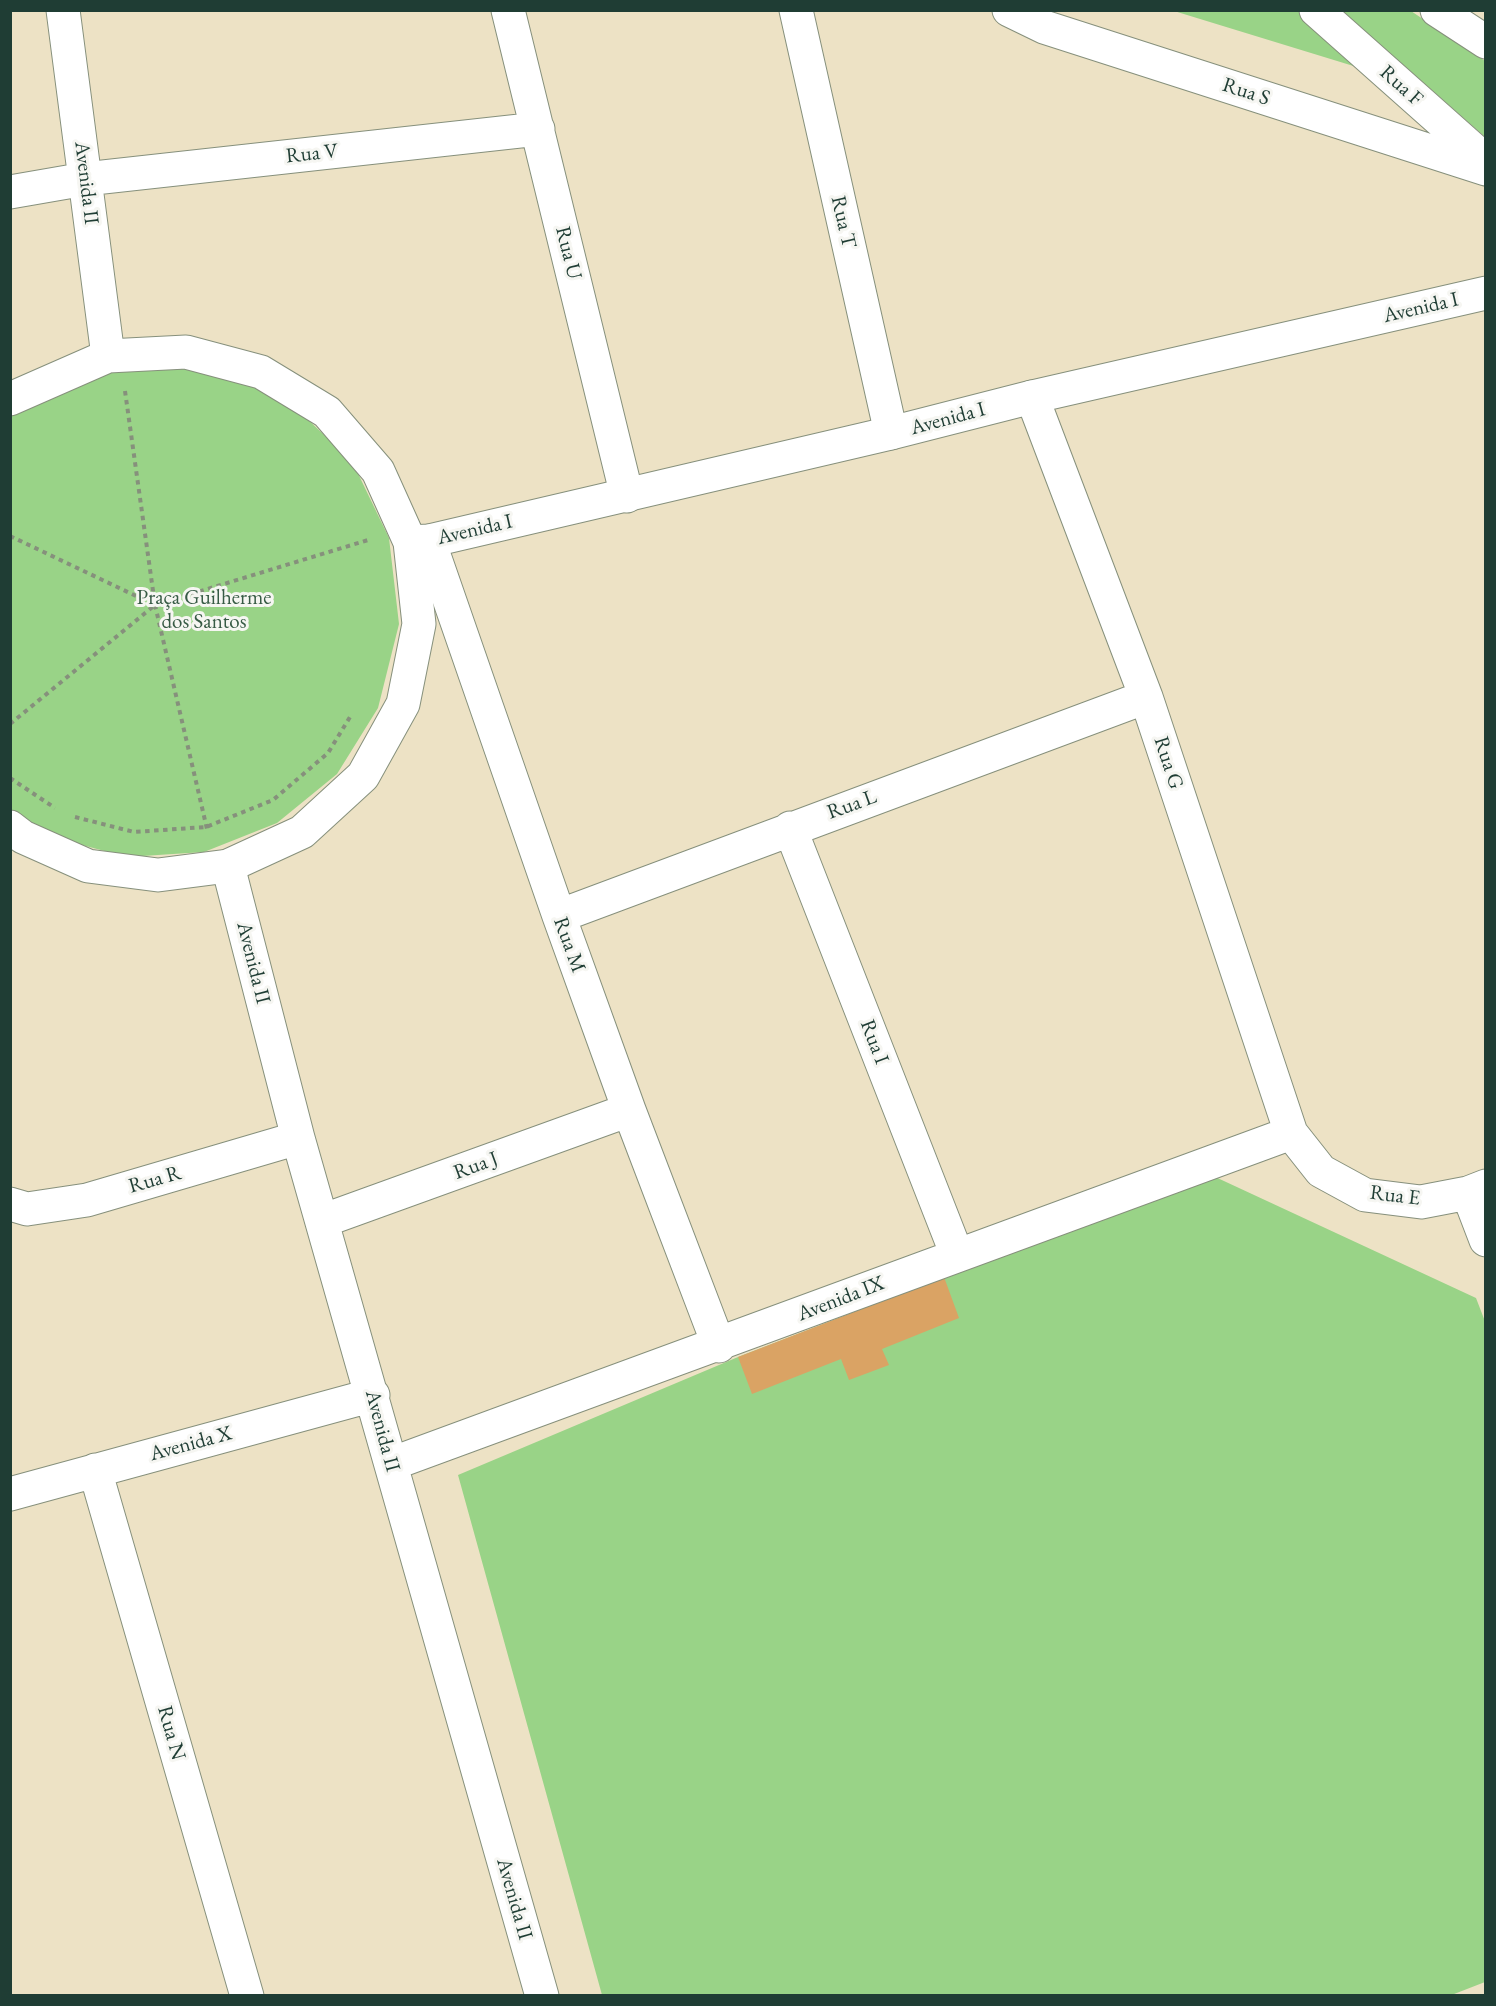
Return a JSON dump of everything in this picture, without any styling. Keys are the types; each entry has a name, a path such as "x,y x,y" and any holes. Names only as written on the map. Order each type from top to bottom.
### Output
{"street":[{"name":"Avenida II","path":"63,10 108,356"},
{"name":"Rua U","path":"508,10 627,496"},
{"name":"Rua T","path":"796,10 891,434"},
{"name":"Rua S","path":"1010,10 1044,27 1485,169"},
{"name":"Rua F","path":"1316,10 1485,161"},
{"path":"1437,10 1485,42"},
{"name":"Rua V","path":"10,192 85,179 538,129"},
{"name":"Avenida I","path":"420,541 627,496 891,434 1032,397 1485,293"},
{"path":"10,399 108,356 186,352 261,372 327,412 378,471 420,541 419,624 403,704 363,776 302,832 228,866 158,875 88,866 23,837 10,827"},
{"name":"Rua G","path":"1032,397 1146,697 1290,1133"},
{"name":"Rua M","path":"420,541 629,1110 719,1346"},
{"name":"Rua L","path":"559,916 1146,697"},
{"name":"Rua I","path":"790,828 957,1255"},
{"name":"Avenida II","path":"228,866 298,1138 542,1995"},
{"name":"Rua J","path":"322,1221 629,1110"},
{"name":"Rua E","path":"1290,1133 1321,1171 1365,1195 1421,1202 1477,1190"},
{"name":"Avenida IX","path":"391,1464 719,1346 957,1255 1290,1133"},
{"name":"Rua R","path":"10,1204 27,1209 87,1200 298,1138"},
{"path":"1477,1190 1485,1240"},
{"name":"Avenida X","path":"10,1494 373,1395"},
{"name":"Rua N","path":"95,1470 247,1995"}],"path":[{"path":"108,356 124,384 155,605 206,827 228,866"},
{"path":"10,536 155,605"},
{"path":"10,724 155,605 372,539 420,541"},
{"path":"10,778 64,814 134,832 206,827 273,800 328,753 355,709"}],"green space":[{"path":"1174,11 1299,11 1373,72"},
{"path":"1342,11 1411,11 1485,61 1485,137"},
{"name":"Praça Guilherme dos Santos","path":"126,362 211,368 289,402 352,461 389,538 399,624 378,708 337,774 277,823 204,852 127,857 52,837 11,810 10,410"},
{"path":"1211,1175 1476,1298 1486,1324 1485,1982 1449,1996 602,1995 458,1475 738,1357"}],"building":[{"path":"944,1277 959,1318 882,1349 889,1365 849,1380 841,1359 752,1394 738,1357"}]}
